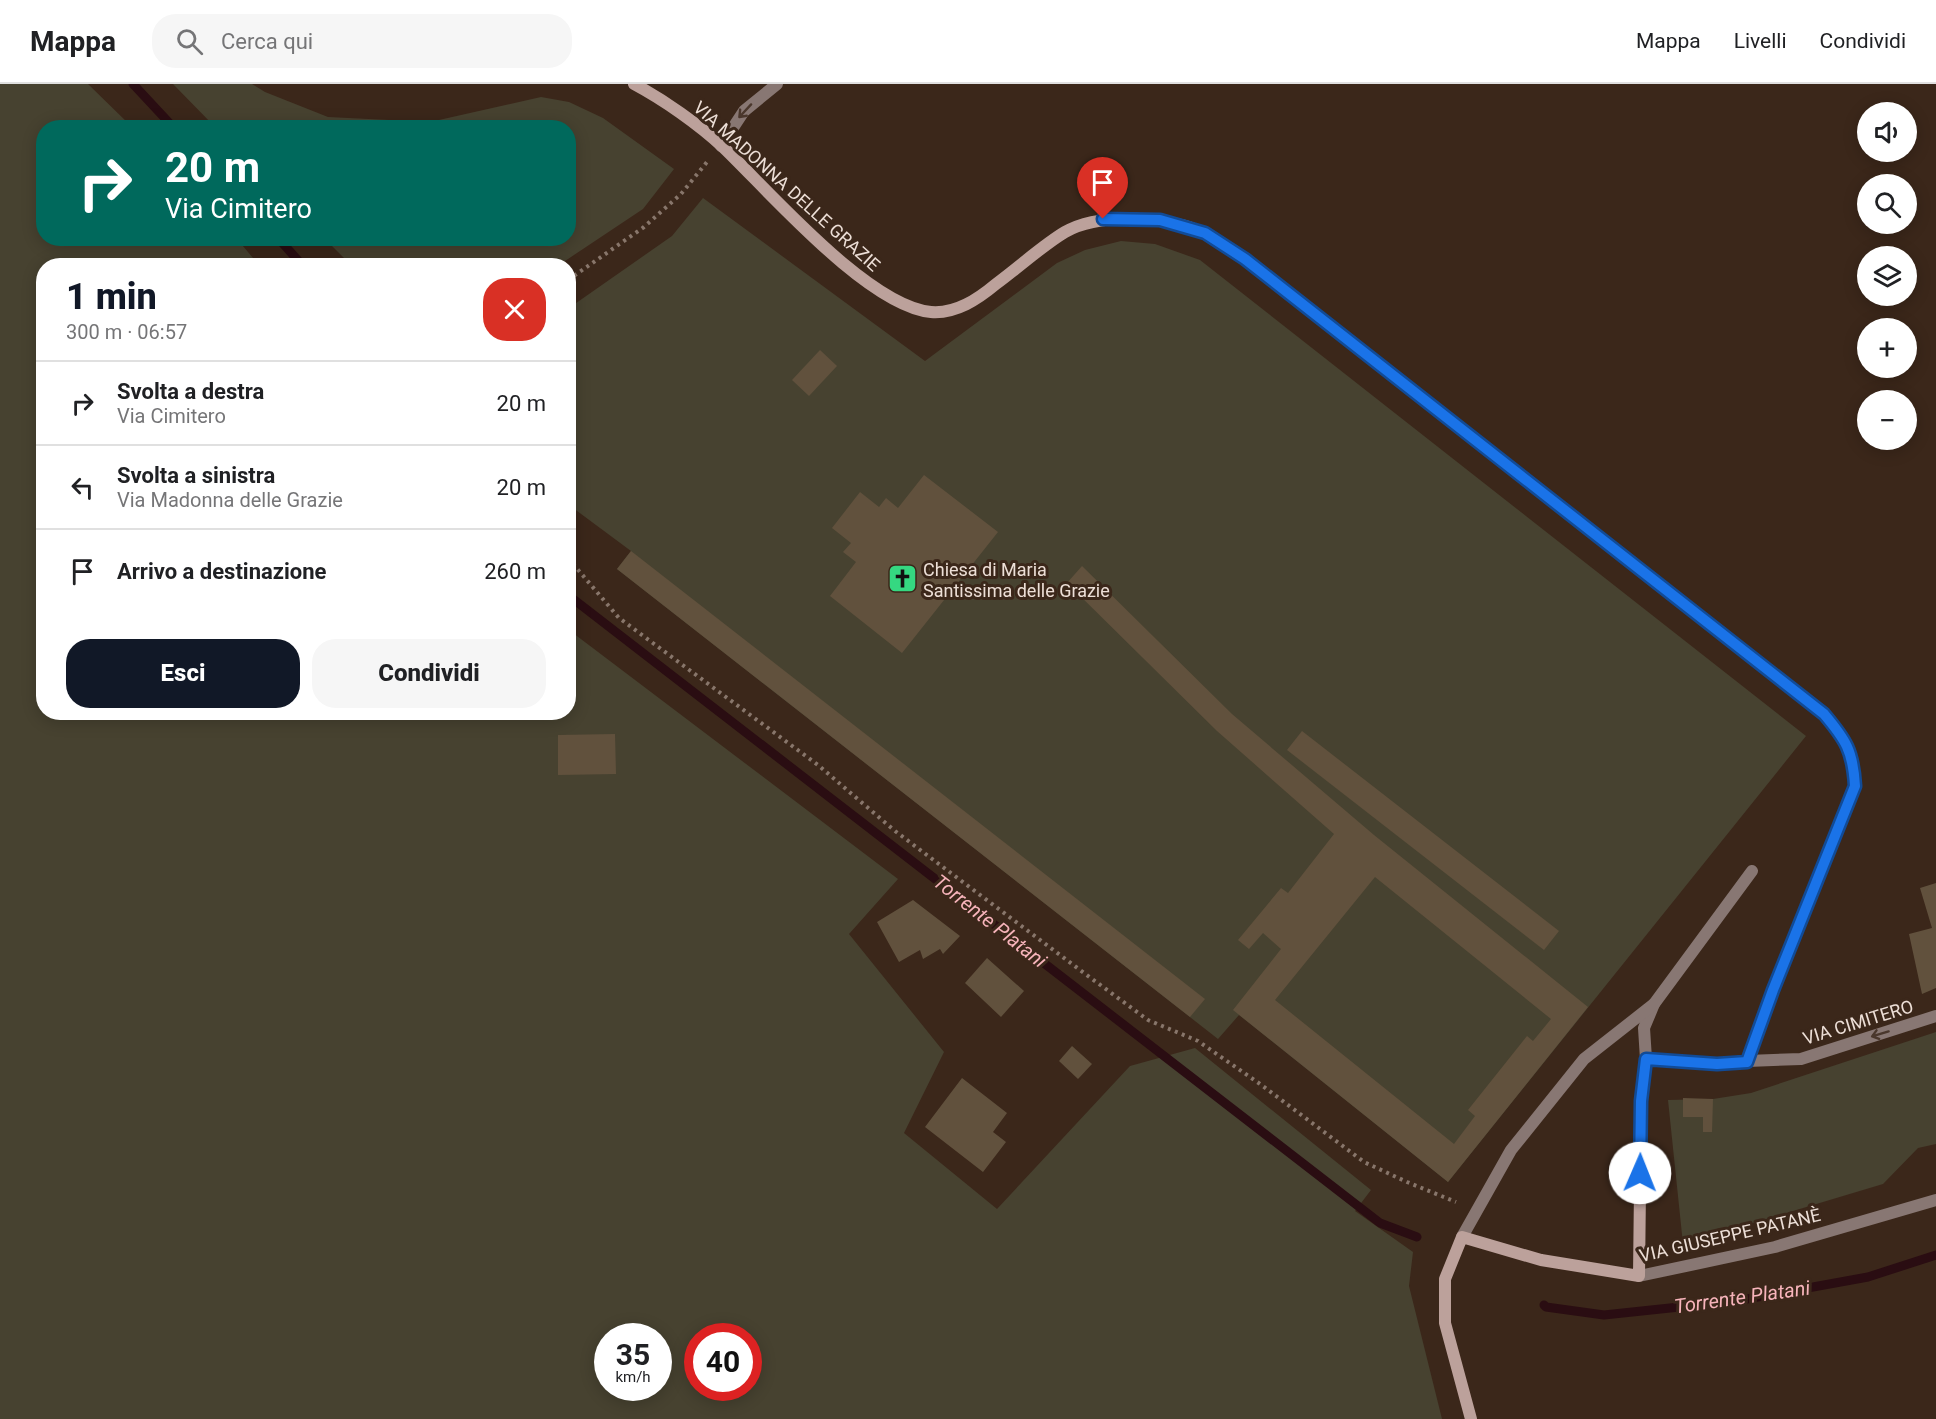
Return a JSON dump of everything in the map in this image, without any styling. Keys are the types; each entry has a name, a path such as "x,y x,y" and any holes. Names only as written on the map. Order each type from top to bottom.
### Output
{"street":[{"name":"VIA MADONNA DELLE GRAZIE","path":"634,84 657,97 721,146 825,247 876,288 908,305 932,312 960,308 986,292 1066,231 1103,219 1160,220 1205,233 1245,259 1824,714 1843,735 1854,764 1855,786 1773,990 1747,1062"},
{"path":"721,146 744,111 777,84"},
{"path":"1639,1276 1641,1101 1646,1059 1644,1028 1654,1004 1752,871"},
{"path":"1471,1419 1445,1323 1445,1279 1462,1237 1511,1150 1584,1059 1654,1004"},
{"name":"VIA CIMITERO","path":"1646,1059 1717,1064 1801,1059 1936,1016"},
{"name":"VIA GIUSEPPE PATANÈ","path":"1462,1237 1541,1260 1639,1276 1774,1247 1936,1200"}],"path":[{"path":"576,274 644,227 681,194 721,146"},
{"path":"576,567 619,618 818,765 895,831 1148,1020 1198,1041 1364,1162 1477,1210"}],"shaded area":[{"path":"0,84 88,84 125,120 36,120 36,246 243,246 253,258 36,258 36,720 576,720 576,635 898,879 849,934 944,1052 904,1133 997,1209 1130,1066 1195,1048 1371,1190 1355,1211 1413,1252 1409,1286 1442,1419 0,1419"},
{"path":"173,84 252,84 265,92 328,117 389,120 208,120"},
{"path":"541,97 569,102 603,118 674,169 643,209 570,258 344,258 332,246 576,246 576,120 439,120"},
{"path":"703,198 925,361 1057,263 1085,250 1121,241 1155,244 1200,260 1806,736 1448,1182 1239,1015 1218,1039 617,569 631,551 576,510 576,303 672,236"},
{"path":"1936,1032 1936,1144 1918,1148 1883,1184 1683,1244 1668,1100 1713,1099 1751,1093"}],"building":[{"path":"820,350 837,366 809,396 792,380"},
{"name":"Chiesa di Maria Santissima delle Grazie","path":"924,475 998,532 902,653 830,596 856,562 843,552 851,543 832,528 860,492 879,507 886,498 898,508"},
{"path":"631,551 1205,999 1190,1017 617,569"},
{"path":"1082,566 1232,714 1374,835 1588,1007 1448,1182 1233,1010 1281,949 1263,933 1249,949 1238,940 1281,888 1288,893 1334,834 1217,731 1067,583","holes":["1375,877 1551,1019 1533,1041 1527,1036 1468,1110 1475,1116 1454,1144 1275,1000"]},
{"path":"1302,731 1559,931 1544,950 1287,750"},
{"path":"615,734 616,774 558,775 558,735"},
{"path":"1936,883 1936,988 1922,994 1909,934 1932,928 1920,888"},
{"path":"913,900 960,936 943,954 940,949 923,959 920,950 899,962 877,922"},
{"path":"987,958 1024,991 1001,1017 965,983"},
{"path":"1072,1046 1092,1064 1078,1079 1059,1061"},
{"path":"962,1078 1007,1113 993,1132 1006,1142 983,1172 925,1127"},
{"path":"1683,1098 1713,1099 1712,1132 1703,1132 1703,1117 1683,1117"}],"waterway":[{"name":"Torrente Platani","path":"133,84 167,120"},
{"name":"Torrente Platani","path":"285,246 296,258"},
{"name":"Torrente Platani","path":"576,601 1380,1223 1417,1237"},
{"name":"Torrente Platani","path":"1544,1305 1604,1315 1736,1301 1868,1277 1936,1255"}],"place":[{"name":"Chiesa di Maria Santissima delle Grazie","path":"902,579"}],"route":[{"path":"1103,219 1160,220 1205,233 1245,259 1824,714 1843,735 1854,764 1855,786 1773,990 1747,1062 1717,1064 1646,1059 1641,1101 1640,1173"}]}
